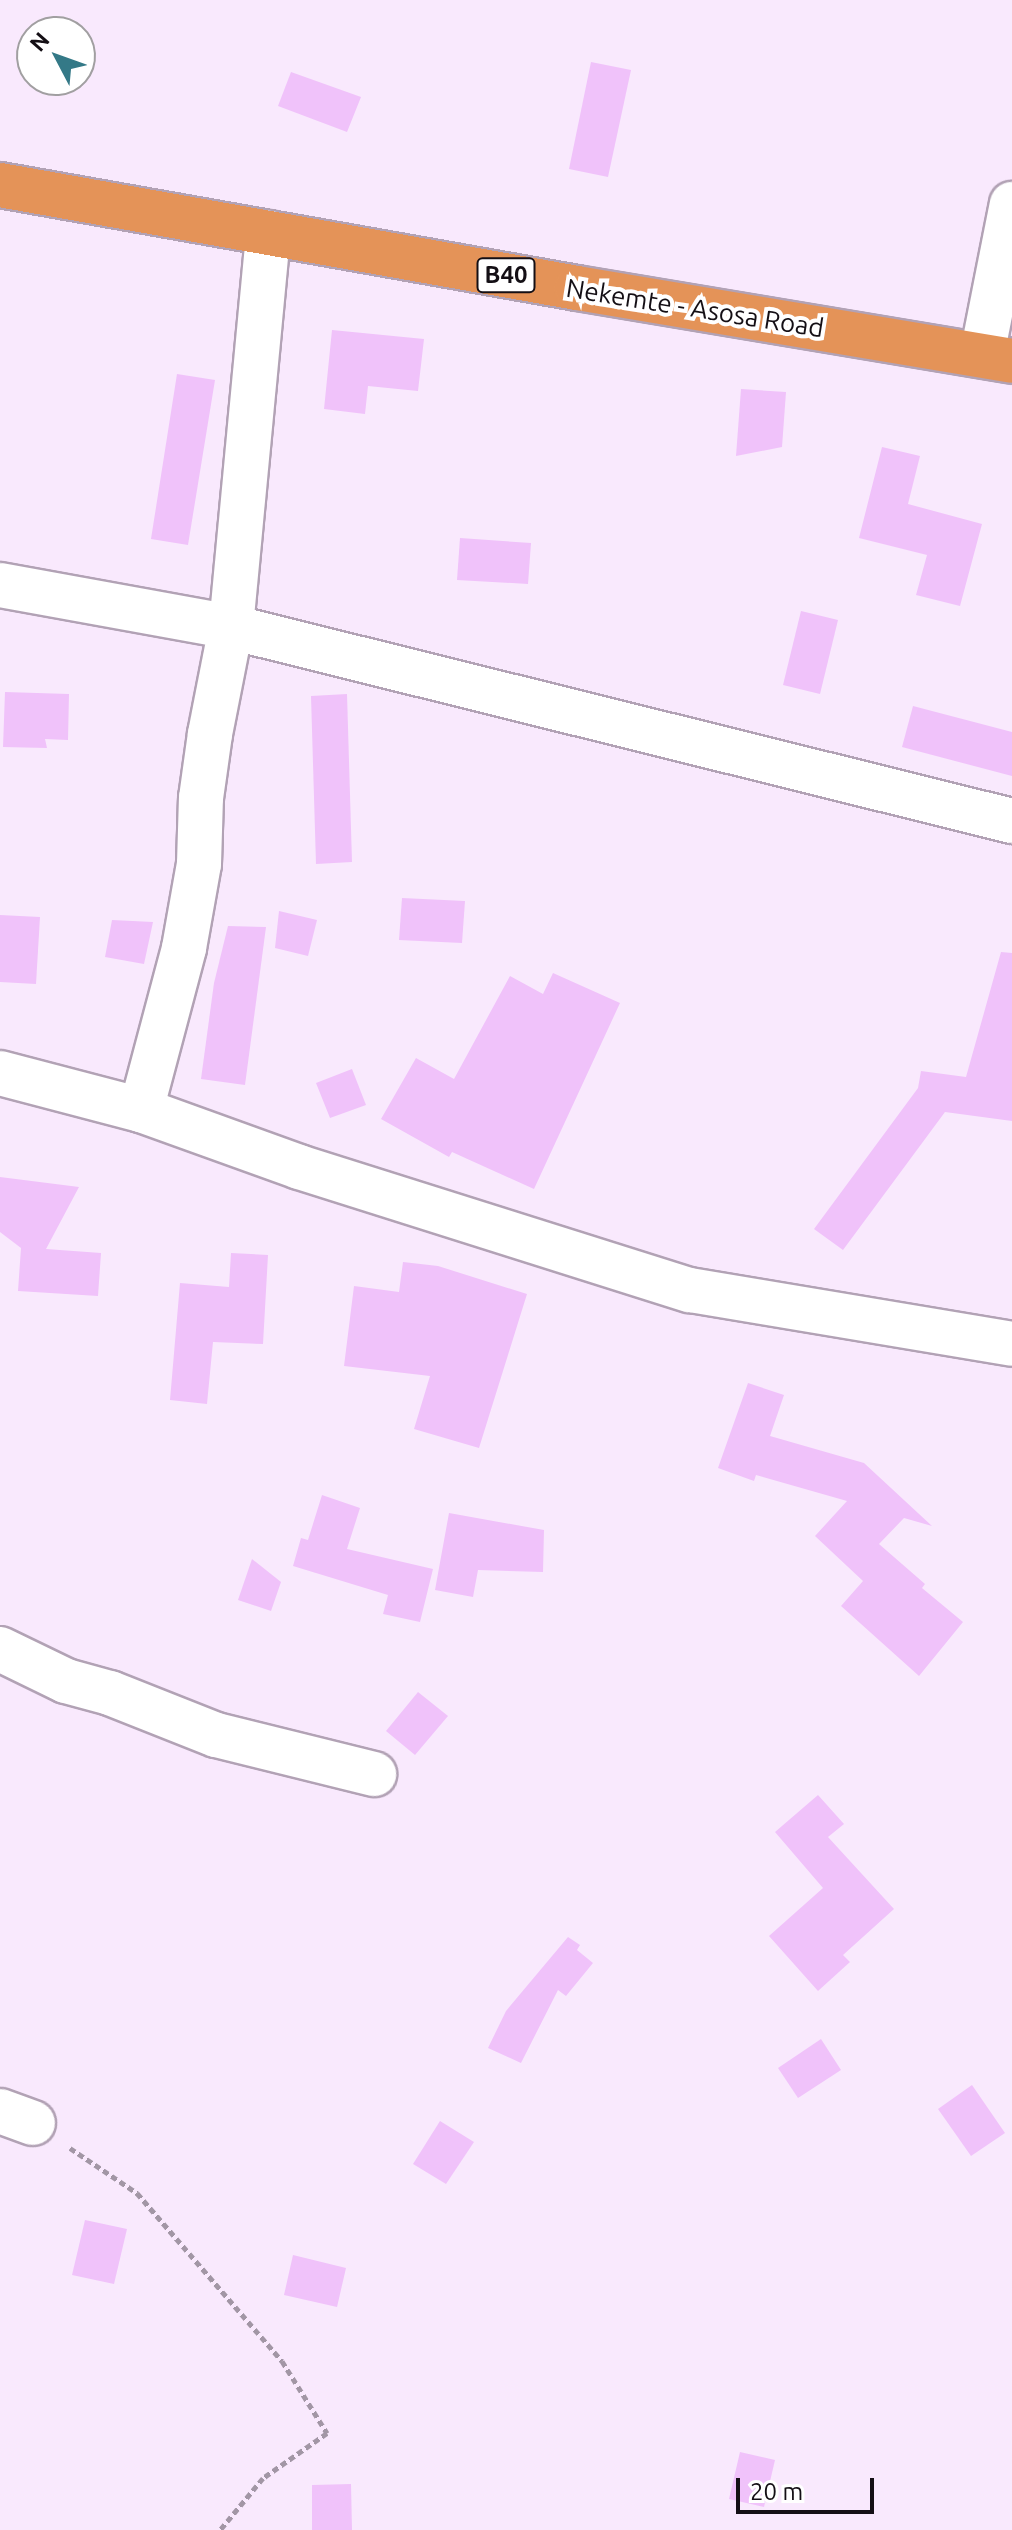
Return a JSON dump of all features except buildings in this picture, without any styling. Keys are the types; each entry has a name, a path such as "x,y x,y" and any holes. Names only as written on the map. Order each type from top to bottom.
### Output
{"highway":[{"name":"Nekemte - Asosa Road","path":"0,185 997,358"}],"street":[{"path":"997,358 1012,204"},
{"path":"141,1110 184,948 199,864 201,798 231,627 268,233"},
{"path":"0,585 231,627 1012,821"},
{"path":"0,1073 141,1110 299,1167 690,1290 1012,1344"},
{"path":"0,1649 66,1681 110,1693 216,1735 374,1774"}],"path":[{"path":"16,2117 137,2193 282,2361 327,2433 263,2478 220,2530"}]}
